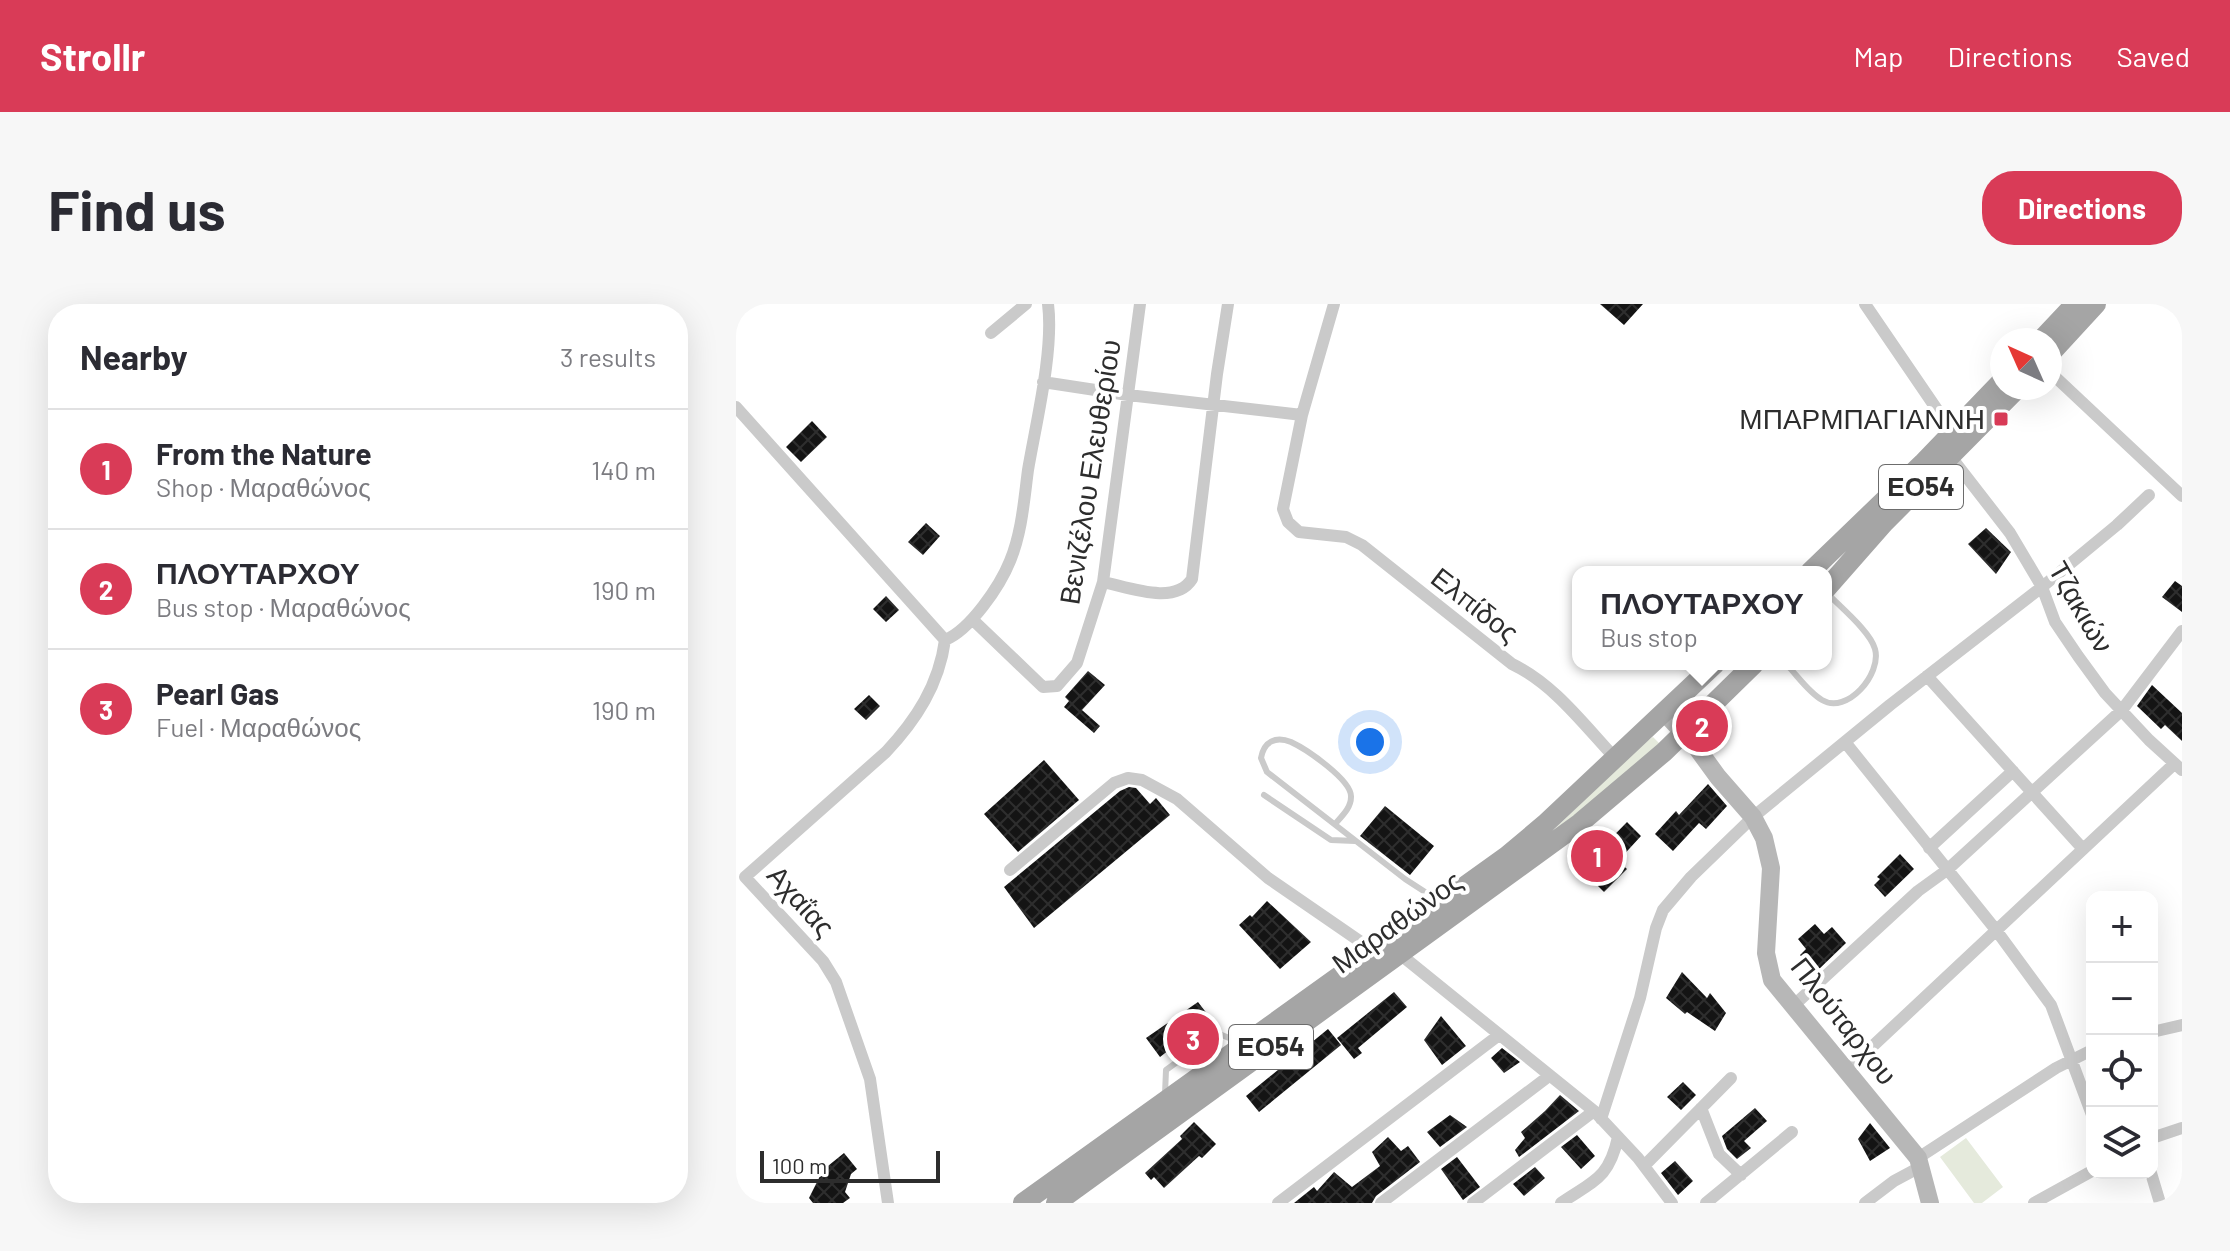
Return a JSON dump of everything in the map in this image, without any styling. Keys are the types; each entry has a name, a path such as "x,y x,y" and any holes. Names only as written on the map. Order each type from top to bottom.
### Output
{"main road":[{"path":"2062,341 2096,304"},
{"name":"ΕΟ54","path":"1816,566 1990,394"},
{"name":"ΕΟ54","path":"1832,583 1884,523 2006,400"},
{"name":"Μαραθώνος","path":"1023,1203 1507,856 1616,759 1674,728 1711,670"},
{"path":"1674,728 1733,670"},
{"name":"Μαραθώνος","path":"1056,1203 1589,817 1674,728 1746,670"}],"street":[{"path":"991,333 1026,304"},
{"path":"736,407 944,646 973,620 1007,567 1016,545 1043,382 1048,304"},
{"name":"Βενιζέλου Ελευθερίου","path":"973,620 1040,685 1047,688 1057,686 1077,663 1103,582 1140,304"},
{"path":"1103,582 1169,593 1182,590 1190,582 1196,565 1228,304"},
{"path":"1043,382 1302,415 1334,304"},
{"path":"1865,304 1953,433"},
{"path":"2062,383 2182,496"},
{"name":"Ελπίδος","path":"1302,415 1283,504 1288,522 1302,533 1334,534 1362,545 1512,664 1532,673 1616,759"},
{"name":"Τζακιών","path":"1951,457 2010,533 2042,587 2055,622 2105,693 2178,767"},
{"path":"1479,1201 1598,1115 1640,998 1651,943 1663,910 1691,877 1753,817 2042,587 2149,495"},
{"path":"1792,1007 2122,710 2182,631"},
{"name":"Αχαΐας","path":"888,1203 870,1079 836,982 823,961 741,872 886,752 905,731 922,707 944,646"},
{"path":"1927,676 2083,849"},
{"name":"Πλούταρχου","path":"1674,728 1753,817 1764,838 1770,861 1767,968 1775,986 1920,1162 1930,1203"},
{"path":"1845,742 1996,930 2051,1005 2089,1107"},
{"path":"1845,1072 2083,849 2178,767"},
{"path":"1929,848 2013,771"},
{"path":"1010,870 1114,783 1128,778 1142,780 1177,799 1268,878 1374,951"},
{"path":"1401,955 1598,1115 1672,1203"},
{"path":"2158,1031 2182,1025"},
{"path":"1284,1201 1499,1035"},
{"path":"1865,1203 1920,1162 2072,1059 2086,1053"},
{"path":"1381,1203 1549,1076"},
{"path":"1644,1166 1731,1078"},
{"path":"1701,1108 1719,1154 1741,1175"},
{"path":"2158,1136 2182,1128"},
{"path":"1706,1203 1792,1132"},
{"path":"1561,1203 1605,1171 1611,1163 1618,1137"},
{"path":"2034,1203 2086,1174"},
{"path":"2153,1179 2160,1203"}],"lane":[{"path":"1792,670 1821,700 1831,703 1851,698 1873,672 1875,649 1870,639 1832,597"},
{"path":"1335,824 1352,800 1345,782 1291,742 1282,738 1266,746 1261,758 1267,772 1405,879 1442,903"},
{"path":"1264,795 1331,840 1355,841"}],"shaded area":[{"path":"1653,737 1660,744 1533,850 1641,745"},
{"path":"1966,1138 2003,1187 1982,1203 1974,1203 1940,1157"}],"building":[{"path":"1600,304 1643,304 1624,325"},
{"path":"812,421 827,437 801,462 786,447"},
{"path":"926,523 940,536 923,555 908,542"},
{"path":"1986,528 2011,552 1996,574 1968,544"},
{"path":"2175,581 2182,586 2182,612 2162,597"},
{"path":"886,596 899,610 886,622 873,609"},
{"path":"1088,671 1105,685 1082,710 1100,726 1094,733 1064,707 1069,701 1065,697"},
{"path":"2152,685 2182,713 2182,741 2165,725 2161,729 2137,706"},
{"path":"869,695 880,706 866,720 854,709"},
{"path":"1044,760 1079,800 1018,852 984,814"},
{"path":"1708,784 1727,806 1706,829 1699,823 1673,851 1655,834 1676,811 1679,815"},
{"path":"1136,788 1150,804 1156,798 1170,815 1034,928 1004,887 1120,791"},
{"path":"1385,806 1434,846 1410,875 1360,836"},
{"path":"1627,822 1641,836 1618,861 1627,869 1604,892 1581,869"},
{"path":"1900,854 1914,869 1885,897 1874,885 1880,879 1877,877"},
{"path":"1267,901 1311,942 1280,969 1239,925"},
{"path":"1815,924 1824,934 1832,927 1846,943 1816,972 1800,955 1806,949 1798,939"},
{"path":"1682,972 1707,998 1710,993 1726,1013 1715,1031 1687,1012 1685,1014 1666,998"},
{"path":"1394,992 1407,1007 1358,1048 1362,1053 1354,1059 1337,1038"},
{"path":"1198,1002 1211,1019 1202,1026 1207,1033 1183,1050 1178,1043 1160,1057 1146,1038"},
{"path":"1441,1016 1466,1046 1442,1065 1424,1040"},
{"path":"1328,1029 1341,1045 1259,1112 1246,1096"},
{"path":"1502,1048 1520,1062 1504,1073 1491,1058"},
{"path":"1683,1082 1696,1095 1681,1110 1667,1097"},
{"path":"1560,1095 1579,1111 1519,1157 1515,1150 1525,1138 1521,1132"},
{"path":"1755,1108 1767,1121 1744,1141 1751,1148 1737,1159 1727,1149 1722,1136"},
{"path":"1450,1115 1467,1127 1440,1147 1427,1132"},
{"path":"1194,1122 1216,1144 1164,1188 1154,1177 1151,1180 1145,1173 1182,1139 1180,1136"},
{"path":"1870,1123 1890,1148 1870,1161 1858,1139"},
{"path":"1577,1135 1595,1156 1581,1169 1561,1147"},
{"path":"1388,1137 1401,1151 1408,1146 1420,1162 1376,1196 1372,1203 1294,1203 1314,1187 1317,1191 1334,1172 1352,1187 1380,1166 1372,1152"},
{"path":"844,1153 857,1169 851,1174 845,1192 850,1198 843,1203 813,1203 809,1198 823,1170"},
{"path":"1457,1157 1480,1187 1463,1200 1441,1169"},
{"path":"1675,1161 1693,1181 1678,1195 1661,1173"},
{"path":"1535,1167 1545,1178 1524,1196 1513,1184"}],"place":[{"name":"ΜΠΑΡΜΠΑΓΙΑΝΝΗ","path":"2001,419"},
{"name":"ΠΛΟΥΤΑΡΧΟΥ","path":"1702,726"},
{"name":"From the Nature","path":"1597,856"},
{"name":"Pearl Gas","path":"1193,1039"}]}
